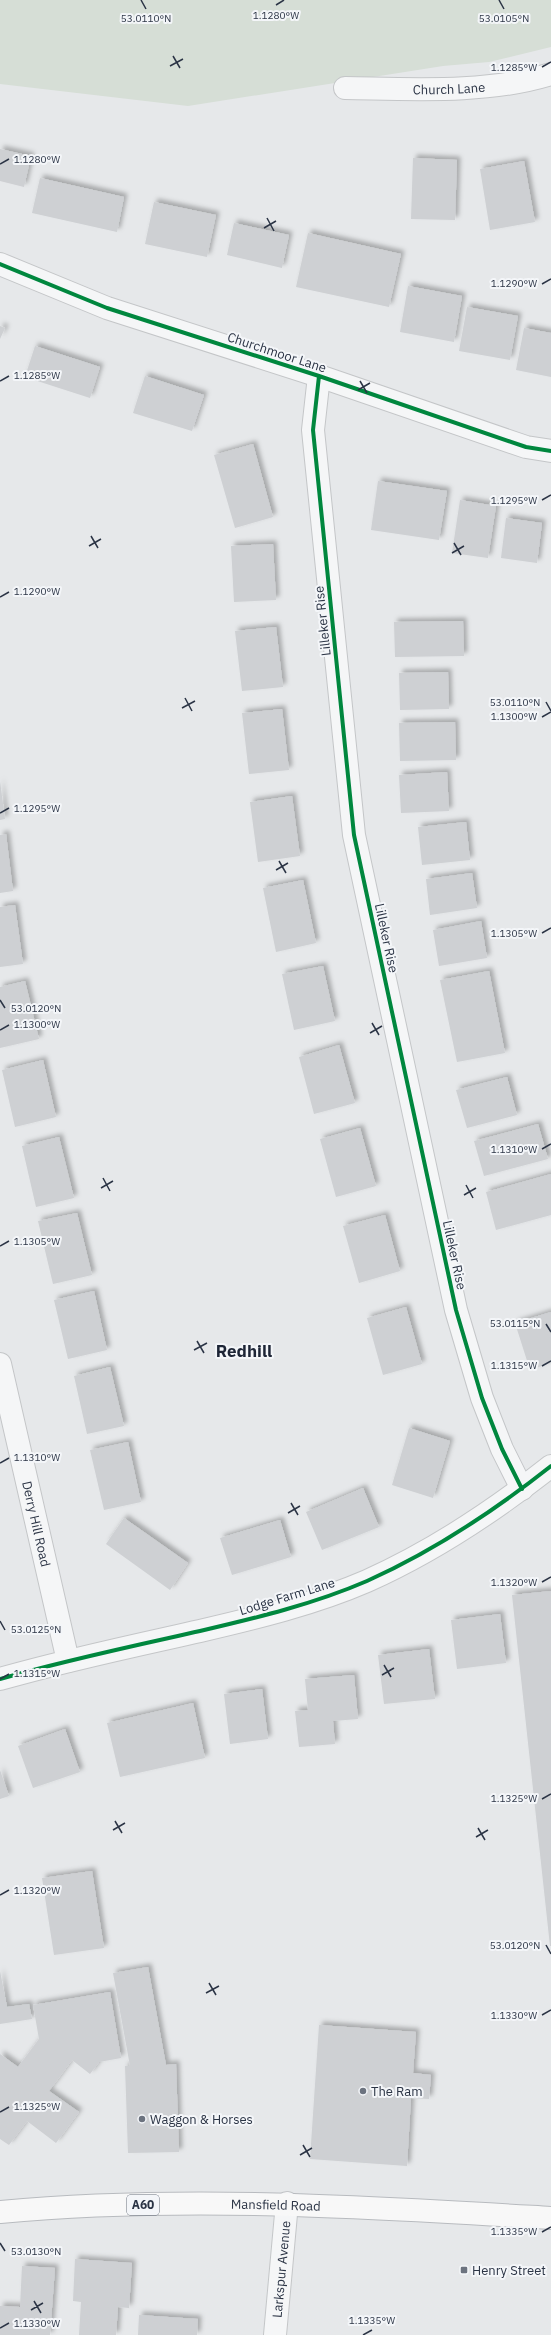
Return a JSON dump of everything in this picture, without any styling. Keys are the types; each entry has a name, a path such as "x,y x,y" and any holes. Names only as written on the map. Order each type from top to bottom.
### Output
{"highway":[{"name":"Mansfield Road","path":"0,2212 66,2206 287,2203 551,2218"}],"street":[{"name":"Church Lane","path":"345,88 441,90 530,81 551,74"},
{"name":"Churchmoor Lane","path":"0,264 107,308 319,376 526,447 551,451"},
{"name":"Lilleker Rise","path":"319,376 313,430 354,836 456,1310 482,1398 502,1449 522,1489"},
{"name":"Derry Hill Road","path":"0,1364 68,1660"},
{"name":"Lodge Farm Lane","path":"0,1679 68,1660 262,1616 366,1581 449,1539 522,1489 551,1466"},
{"name":"Larkspur Avenue","path":"274,2335 287,2203"}],"shaded area":[{"path":"0,0 551,0 551,47 489,62 443,66 188,106 0,84"}],"building":[{"path":"0,149 31,156 24,187 0,181"},
{"path":"413,158 457,160 455,220 411,219"},
{"path":"524,161 535,222 490,230 480,169"},
{"path":"40,178 124,197 117,232 32,213"},
{"path":"154,202 216,215 207,257 145,244"},
{"path":"234,223 289,235 282,268 227,255"},
{"path":"308,233 401,254 389,307 296,287"},
{"path":"408,286 462,296 454,342 400,332"},
{"path":"467,307 518,316 510,360 459,351"},
{"path":"0,326 5,328 0,339"},
{"path":"524,328 551,333 551,377 516,370"},
{"path":"35,346 100,367 90,398 25,377"},
{"path":"145,376 204,395 192,431 133,413"},
{"path":"253,444 273,517 235,528 214,455"},
{"path":"378,481 447,491 439,540 371,530"},
{"path":"460,500 496,506 488,558 452,553"},
{"path":"506,518 542,523 537,563 501,558"},
{"path":"273,544 276,600 234,602 231,546"},
{"path":"463,621 464,656 395,657 394,622"},
{"path":"276,627 283,687 242,691 235,631"},
{"path":"448,672 449,709 400,710 399,673"},
{"path":"282,709 289,770 249,774 242,713"},
{"path":"455,722 456,760 400,761 399,723"},
{"path":"447,772 449,811 401,813 399,775"},
{"path":"0,781 5,819 0,820"},
{"path":"292,796 300,856 258,862 250,802"},
{"path":"466,822 470,860 422,865 418,827"},
{"path":"6,834 13,891 0,893 0,835"},
{"path":"472,873 477,908 430,915 426,879"},
{"path":"303,880 316,943 276,952 263,888"},
{"path":"15,905 23,964 0,967 0,907"},
{"path":"481,921 487,958 439,966 433,930"},
{"path":"323,966 335,1021 294,1030 282,974"},
{"path":"489,971 505,1053 457,1062 440,980"},
{"path":"25,981 39,1039 0,1048 0,987"},
{"path":"339,1045 355,1103 314,1114 299,1057"},
{"path":"43,1060 56,1117 15,1127 2,1070"},
{"path":"507,1077 517,1115 467,1128 456,1090"},
{"path":"538,1124 548,1159 484,1176 474,1141"},
{"path":"360,1128 376,1186 336,1197 320,1139"},
{"path":"59,1137 74,1198 36,1207 22,1146"},
{"path":"551,1174 551,1215 496,1230 486,1192"},
{"path":"77,1213 92,1275 53,1284 38,1221"},
{"path":"385,1215 400,1271 359,1283 343,1226"},
{"path":"94,1291 107,1350 68,1359 54,1300"},
{"path":"406,1307 422,1364 383,1375 367,1318"},
{"path":"551,1312 551,1363 530,1370 515,1323"},
{"path":"110,1367 124,1426 87,1434 74,1376"},
{"path":"409,1428 450,1441 433,1498 392,1485"},
{"path":"128,1442 141,1502 104,1510 90,1450"},
{"path":"363,1488 379,1527 322,1550 306,1512"},
{"path":"124,1518 188,1563 170,1590 106,1544"},
{"path":"280,1520 291,1557 232,1575 220,1538"},
{"path":"551,1591 551,1946 550,1946 512,1595"},
{"path":"500,1614 506,1663 457,1669 451,1620"},
{"path":"429,1649 435,1699 384,1704 378,1655"},
{"path":"354,1675 358,1719 333,1721 335,1744 299,1747 295,1711 308,1710 305,1679"},
{"path":"262,1689 268,1739 230,1744 224,1694"},
{"path":"193,1703 205,1758 120,1777 107,1723"},
{"path":"65,1729 80,1772 33,1788 18,1746"},
{"path":"0,1770 9,1796 0,1799"},
{"path":"92,1871 104,1948 54,1955 42,1878"},
{"path":"148,1967 166,2065 176,2064 179,2152 128,2153 125,2066 130,2066 113,1973"},
{"path":"0,1971 7,2007 29,2004 32,2019 0,2024"},
{"path":"110,1992 121,2058 99,2062 90,2074 72,2060 49,2091 79,2112 56,2143 27,2121 9,2145 0,2139 0,2054 18,2067 39,2039 33,2005"},
{"name":"The Ram","path":"319,2025 416,2032 413,2073 431,2075 429,2099 411,2098 407,2166 310,2159"},
{"path":"75,2259 132,2263 129,2308 118,2307 116,2335 79,2335 81,2302 73,2301"},
{"path":"22,2266 55,2268 50,2335 0,2335 0,2306 20,2307"},
{"path":"139,2315 198,2319 197,2335 138,2335"}],"cycle path":[{"path":"0,264 107,308 319,376 526,447 551,451"},
{"path":"319,376 313,430 354,835 456,1310 482,1398 502,1449 522,1489"},
{"path":"0,1679 75,1659 263,1616 306,1604 347,1589 392,1569 440,1543 508,1499 551,1466"}],"place":[{"name":"The Ram","path":"363,2091"},
{"name":"Waggon & Horses","path":"142,2119"},
{"name":"Henry Street","path":"464,2270"}],"district":[{"name":"Redhill","path":"244,1351"}]}
